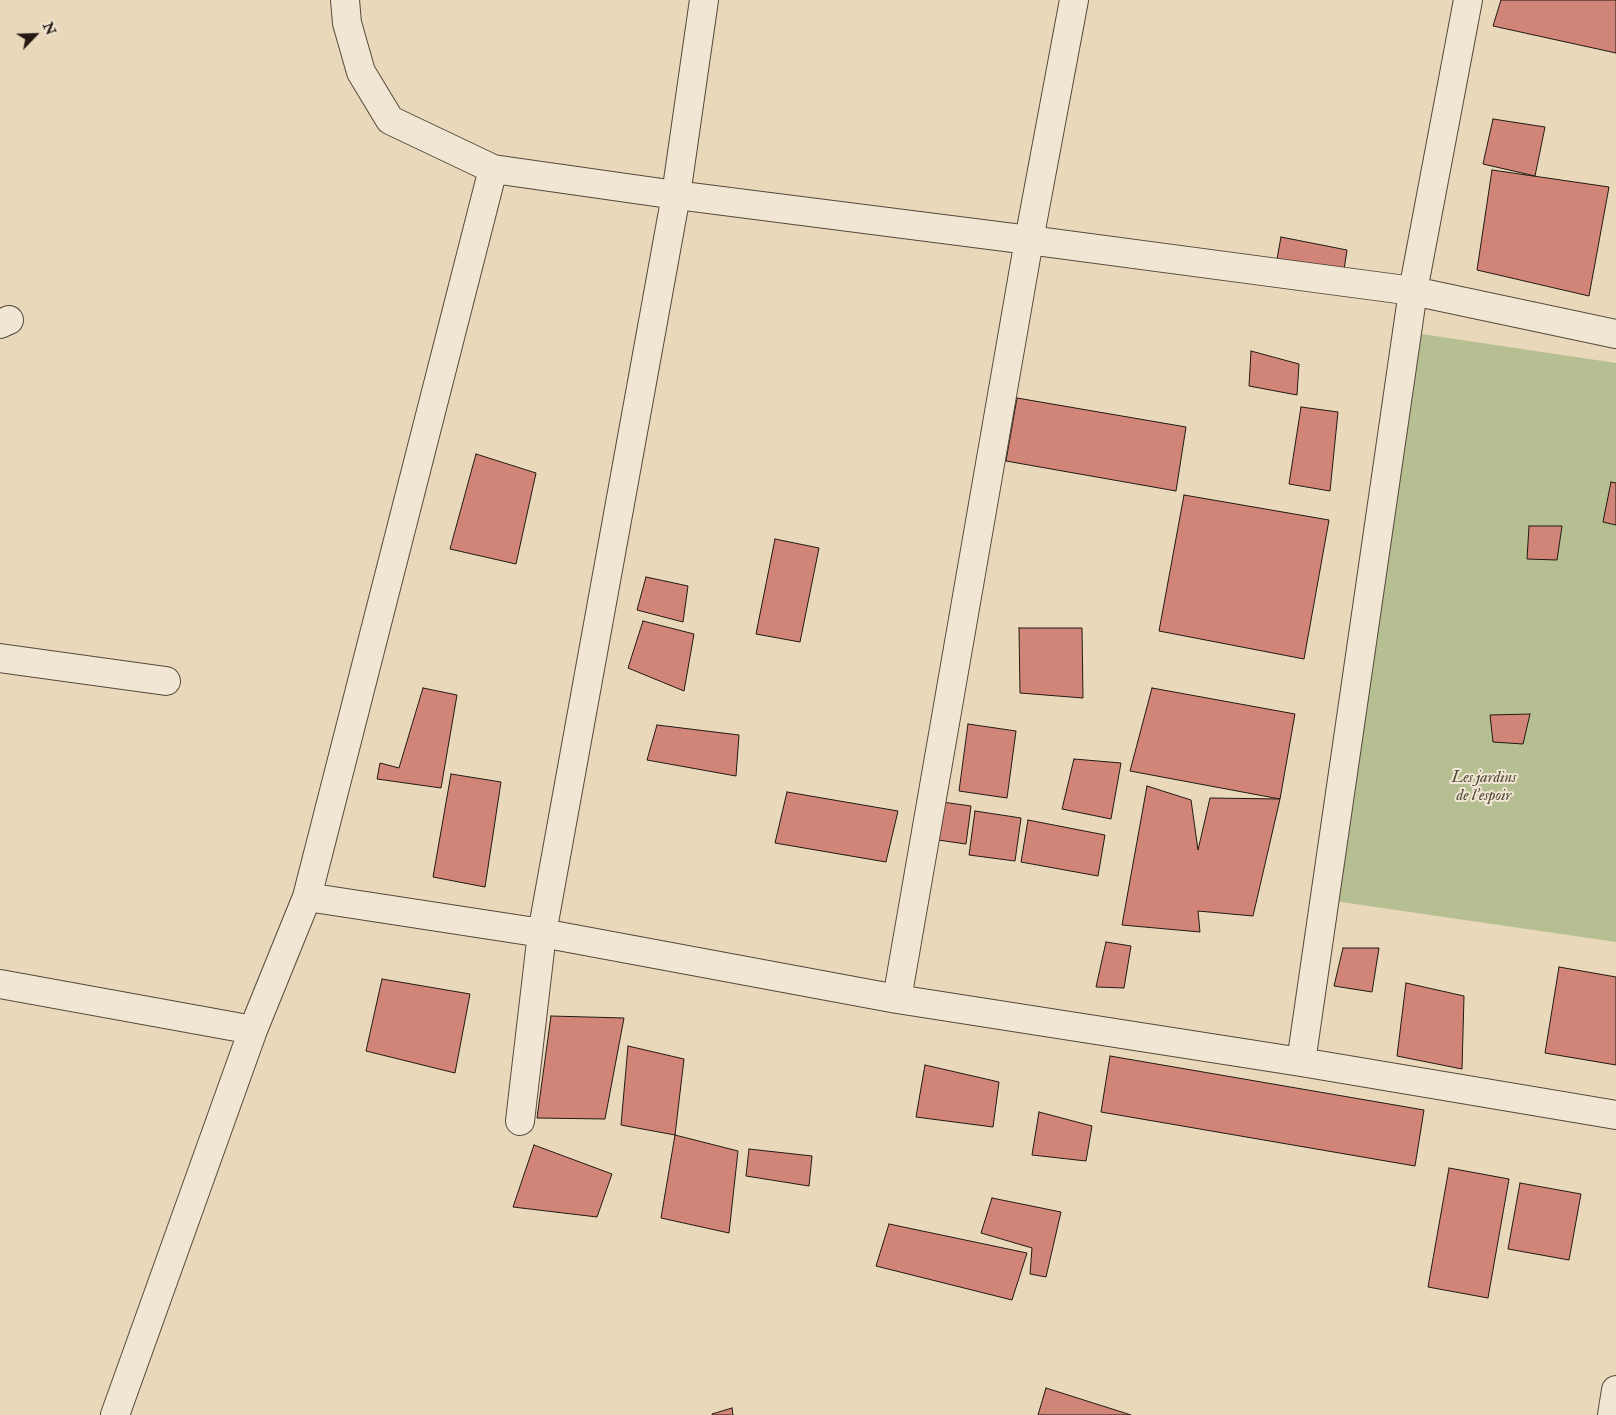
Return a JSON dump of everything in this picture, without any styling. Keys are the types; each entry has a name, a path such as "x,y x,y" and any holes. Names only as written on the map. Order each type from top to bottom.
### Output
{"street":[{"path":"345,0 347,23 361,72 390,120 493,169 676,195 1413,291 1616,334"},
{"path":"520,1121 542,934 676,195 704,0"},
{"path":"897,999 1029,240 1074,0"},
{"path":"1301,1062 1413,291 1468,0"},
{"path":"116,1415 253,1030 307,897 493,169"},
{"path":"0,658 166,681"},
{"path":"307,897 542,934 897,999 1301,1062 1616,1115"},
{"path":"0,984 253,1030"},
{"path":"1612,1415 1616,1390"}],"green space":[{"name":"Les jardins de l'espoir","path":"1415,333 1616,363 1616,942 1334,901"}],"building":[{"path":"1501,0 1616,0 1616,53 1493,26"},
{"path":"1493,119 1545,127 1535,176 1483,164"},
{"path":"1492,170 1609,187 1589,296 1477,270"},
{"path":"1281,237 1347,250 1344,270 1277,259"},
{"path":"1251,351 1299,364 1297,395 1249,386"},
{"path":"1017,398 1186,427 1176,491 1006,461"},
{"path":"1301,407 1338,412 1330,491 1289,484"},
{"path":"476,454 536,473 516,564 450,549"},
{"path":"1611,482 1616,483 1616,525 1603,522"},
{"path":"1184,495 1329,520 1304,659 1159,631"},
{"path":"1529,526 1562,526 1557,560 1527,559"},
{"path":"775,539 819,548 800,642 756,634"},
{"path":"646,577 688,586 683,622 637,610"},
{"path":"643,621 694,634 684,691 628,668"},
{"path":"1019,628 1082,628 1083,698 1020,693"},
{"path":"423,688 457,695 441,788 377,779 380,763 399,768"},
{"path":"1152,688 1295,714 1280,799 1130,771"},
{"path":"1530,714 1523,744 1493,742 1490,715"},
{"path":"968,724 1016,731 1007,798 959,791"},
{"path":"657,725 739,735 736,776 647,760"},
{"path":"1074,759 1121,763 1111,819 1062,809"},
{"path":"451,774 501,782 485,887 433,877"},
{"path":"1147,786 1191,800 1198,850 1210,798 1280,799 1253,916 1198,911 1200,932 1122,925"},
{"path":"787,792 898,811 886,862 775,843"},
{"path":"942,802 971,806 966,844 938,840"},
{"path":"975,811 1021,818 1015,861 969,855"},
{"path":"1028,820 1105,835 1098,876 1021,862"},
{"path":"1106,942 1131,946 1124,988 1096,987"},
{"path":"1343,948 1379,948 1372,992 1334,986"},
{"path":"1559,967 1616,977 1616,1065 1545,1053"},
{"path":"382,979 470,994 455,1073 366,1051"},
{"path":"1406,983 1464,996 1462,1069 1397,1056"},
{"path":"551,1016 624,1018 605,1119 537,1118"},
{"path":"628,1046 684,1059 675,1135 621,1125"},
{"path":"1110,1056 1424,1110 1415,1166 1101,1112"},
{"path":"925,1065 999,1082 993,1127 916,1117"},
{"path":"1039,1112 1092,1126 1086,1161 1032,1155"},
{"path":"675,1135 738,1151 729,1233 661,1218"},
{"path":"534,1145 612,1174 597,1217 513,1207"},
{"path":"749,1149 812,1156 809,1186 746,1176"},
{"path":"1449,1168 1509,1179 1488,1298 1428,1287"},
{"path":"1520,1183 1581,1194 1569,1260 1508,1249"},
{"path":"992,1198 1061,1212 1046,1277 1030,1274 1032,1248 981,1233"},
{"path":"889,1224 1027,1253 1012,1300 876,1266"},
{"path":"1046,1388 1131,1415 1038,1415"},
{"path":"732,1408 733,1415 712,1415 712,1414"}]}
